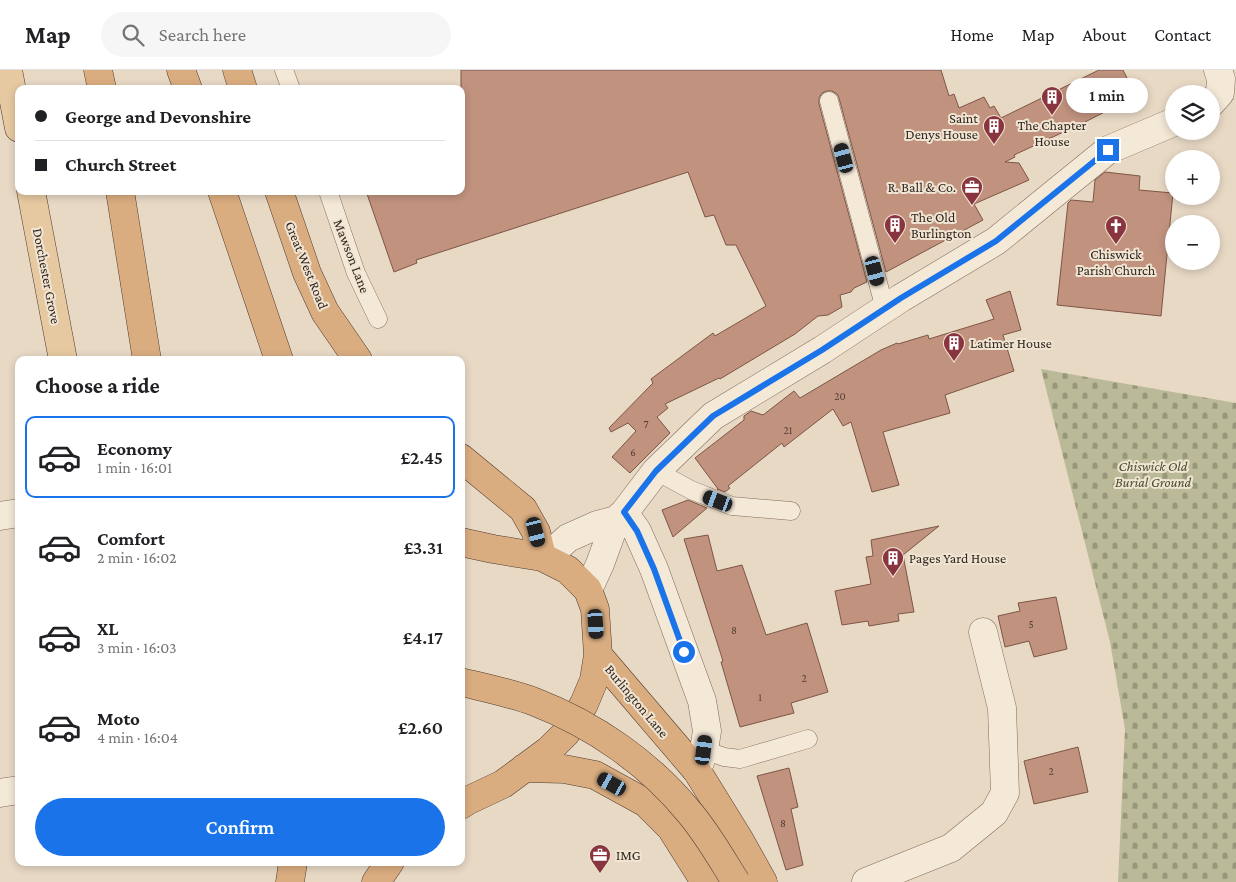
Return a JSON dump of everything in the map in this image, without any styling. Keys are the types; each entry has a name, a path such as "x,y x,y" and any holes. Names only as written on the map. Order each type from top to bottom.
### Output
{"highway":[{"path":"98,70 101,85"},
{"path":"182,70 187,85"},
{"path":"237,70 242,85"},
{"path":"121,195 147,356"},
{"path":"223,195 278,356"},
{"name":"Great West Road","path":"280,195 307,273 325,312 355,356"},
{"path":"465,461 523,508 536,532 544,558"},
{"path":"465,543 544,558 568,570 588,590 595,609 598,655 594,680 584,704 566,733 548,750 503,784 465,801"},
{"name":"Burlington Lane","path":"598,655 701,760 739,839 763,882"},
{"path":"465,683 534,702 569,717 606,738 663,784 690,812 736,882"},
{"path":"524,768 564,769 595,775 646,803 671,828 705,882"},
{"path":"290,882 292,866"},
{"path":"376,882 387,866"}],"main road":[{"path":"8,70 15,107"},
{"name":"Dorchester Grove","path":"32,195 62,356"}],"street":[{"path":"588,590 620,516 656,471 713,416 996,241 1108,150 1165,126"},
{"path":"0,516 15,514"},
{"path":"544,558 568,538 620,516"},
{"path":"620,516 637,531 654,569 702,702 706,732 701,760"},
{"path":"866,882 951,848 994,813 1005,793 1002,708 983,632"},
{"path":"0,793 15,791"}],"lane":[{"path":"284,70 290,85"},
{"path":"829,100 885,309"},
{"name":"Mawson Lane","path":"329,195 356,272 378,319"},
{"path":"656,471 691,490 732,506 791,511"},
{"path":"701,760 724,757 740,759 808,739"}],"green space":[{"name":"Chiswick Old Burial Ground","path":"1041,369 1236,403 1236,882 1118,882 1125,729 1110,642"}],"building":[{"path":"461,70 941,70 949,96 954,94 959,108 984,97 990,108 994,106 1001,118 1099,70 1123,70 1136,96 1014,155 1015,157 1005,162 1019,163 1029,180 974,204 983,220 886,272 839,98 832,91 822,93 819,98 819,104 867,282 854,288 851,292 840,295 842,307 828,315 818,316 795,334 720,379 665,404 668,408 657,417 670,433 630,473 612,457 636,431 628,423 611,432 609,428 653,383 651,379 713,333 715,336 766,306 736,245 726,245 714,215 705,217 688,172 416,260 417,263 394,272 367,195 465,195 465,85 461,85"},
{"name":"Chiswick Parish Church","path":"1105,172 1140,176 1139,190 1165,192 1165,205 1172,205 1171,215 1165,215 1165,270 1161,316 1057,305 1068,203 1071,200 1093,202 1095,180"},
{"path":"1010,291 1021,330 1003,335 1014,371 945,395 950,413 883,432 899,485 872,492 851,422 843,426 833,409 784,447 782,443 728,486 730,488 725,492 717,489 695,458 744,420 744,416 751,411 763,415 794,391 800,398 881,350 897,343 928,335 929,339 994,319 986,300"},
{"path":"688,500 707,508 673,537 662,510"},
{"name":"Pages Yard House","path":"939,526 903,555 914,612 898,614 899,621 869,626 868,621 842,625 835,591 871,584 866,557 873,556 871,540"},
{"path":"708,535 717,571 742,565 766,635 807,623 828,692 791,703 794,713 740,727 721,662 723,661 684,539"},
{"path":"1056,597 1067,649 1034,657 1029,641 1005,647 998,616 1020,611 1018,603"},
{"path":"1078,747 1088,792 1034,804 1024,761"},
{"path":"789,768 798,807 791,809 803,865 786,870 757,776"}],"place":[{"name":"The Chapter House","path":"1052,116"},
{"name":"Saint Denys House","path":"994,145"},
{"name":"R. Ball & Co.","path":"972,206"},
{"name":"The Old Burlington","path":"895,244"},
{"name":"Chiswick Parish Church","path":"1116,245"},
{"name":"Latimer House","path":"954,362"},
{"name":"Pages Yard House","path":"893,577"},
{"name":"IMG","path":"600,874"}],"route":[{"path":"684,652 654,569 637,531 624,512 656,471 713,416 996,241 1108,150"}]}
